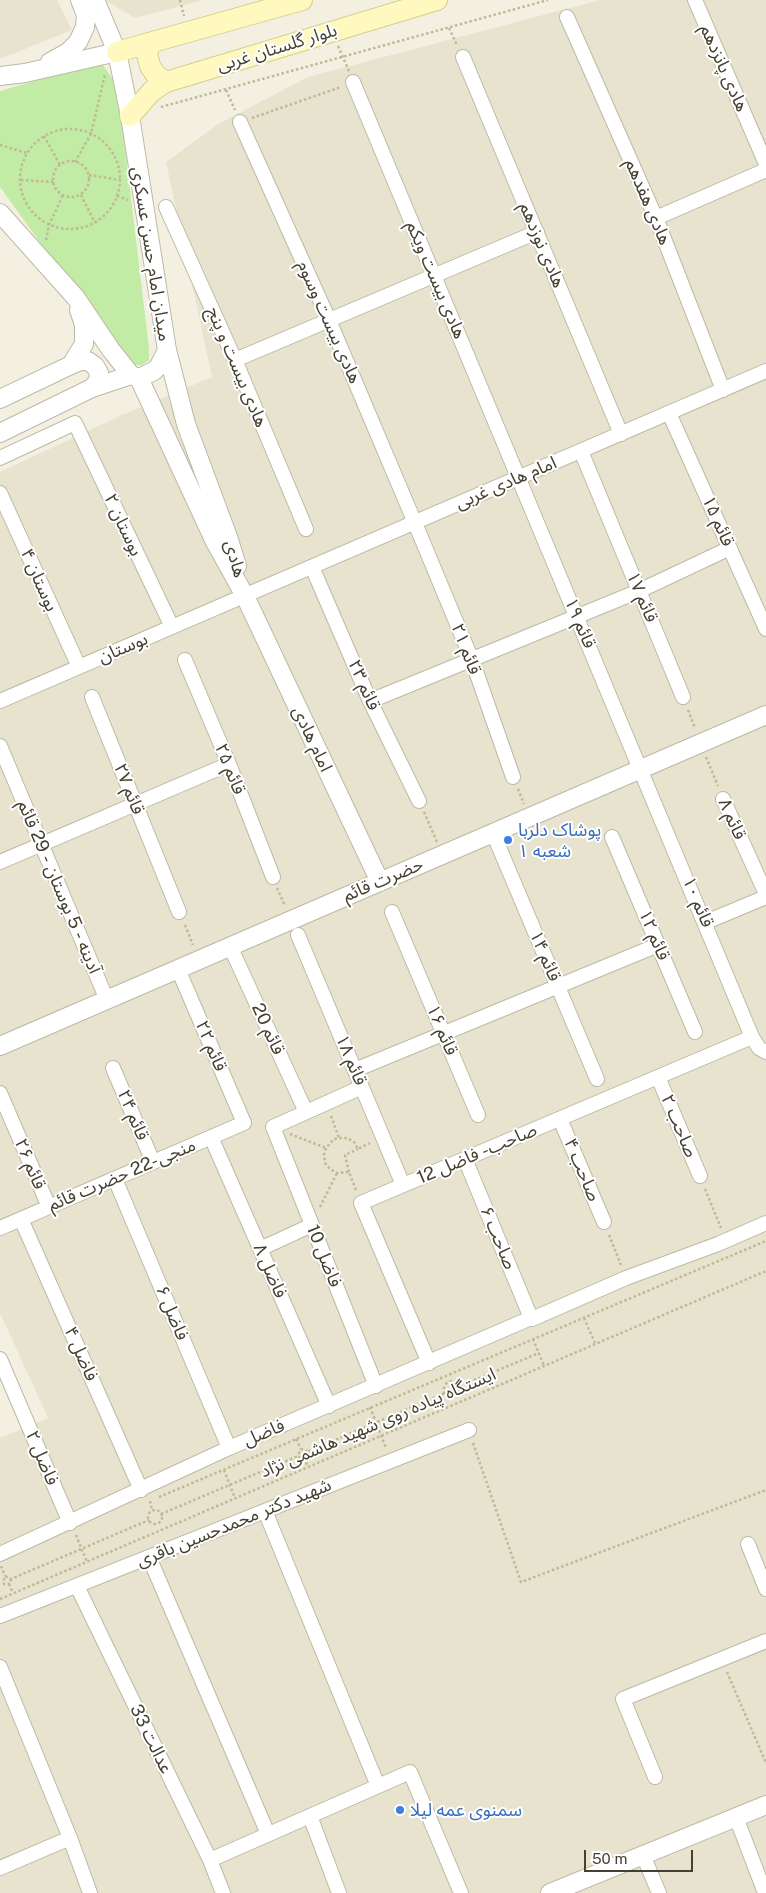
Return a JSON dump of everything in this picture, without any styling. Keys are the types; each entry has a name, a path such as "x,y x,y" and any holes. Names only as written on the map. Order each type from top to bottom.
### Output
{"main road":[{"path":"114,52 302,0"},
{"name":"بلوار گلستان غربی","path":"130,116 152,91 166,82 437,0"},
{"path":"150,43 147,54 150,66 156,76 166,82"}],"street":[{"path":"25,72 68,52 78,42 85,27 86,15 80,0"},
{"name":"میدان امام حسن عسکری","path":"95,0 105,20 130,116 167,350 159,366 154,371 135,377"},
{"name":"هادی پانزدهم","path":"695,0 766,164"},
{"name":"هادی هفدهم","path":"567,17 656,218 723,390"},
{"path":"105,20 126,39 133,42 150,43"},
{"path":"0,76 114,52"},
{"name":"هادی نوزدهم","path":"463,57 621,434"},
{"name":"هادی بیست ویکم","path":"353,82 519,477"},
{"name":"هادی بیست وسوم","path":"240,122 330,320 415,523"},
{"path":"656,218 766,170"},
{"name":"هادی بیست و پنج","path":"166,206 235,360 306,529"},
{"path":"0,213 76,298 111,350 135,377 92,388 0,433"},
{"path":"235,360 537,232"},
{"path":"71,365 84,344 84,325 76,298"},
{"name":"هادی","path":"167,350 186,424 228,537 245,596"},
{"path":"0,399 80,361 88,361 95,366 98,373 98,381 92,388"},
{"name":"امام هادی غربی","path":"245,596 766,371"},
{"name":"هادی","path":"135,377 215,542 245,596"},
{"name":"قائم ۱۵","path":"669,413 766,628"},
{"name":"بوستان ۲","path":"0,458 75,423 172,627"},
{"name":"قائم ۱۷","path":"581,451 683,697"},
{"name":"قائم ۱۹","path":"519,477 642,769"},
{"name":"بوستان ۴","path":"0,493 79,667"},
{"name":"قائم ۲۱","path":"415,523 472,660 513,777"},
{"path":"370,701 578,617 639,591 730,548"},
{"name":"قائم ۲۳","path":"312,567 370,701 419,801"},
{"name":"بوستان","path":"0,701 245,596"},
{"name":"امام هادی","path":"245,596 380,882"},
{"name":"قائم ۲۵","path":"185,660 273,877"},
{"name":"قائم ۲۷","path":"92,697 180,912"},
{"name":"حضرت قائم","path":"0,1046 230,946 294,928 380,882 766,715"},
{"name":"آدینه - 5 بوستان - 29 قائم","path":"0,746 106,1000"},
{"path":"0,862 228,764"},
{"name":"قائم ۱۰","path":"642,769 766,1062"},
{"name":"قائم ۸","path":"723,799 766,895"},
{"name":"قائم ۱۴","path":"493,833 597,1079"},
{"name":"قائم ۱۲","path":"612,837 694,1032"},
{"path":"706,922 766,895"},
{"name":"قائم ۱۶","path":"392,912 478,1115"},
{"name":"قائم ۱۸","path":"294,928 403,1185"},
{"path":"355,1070 658,945"},
{"name":"قائم 20","path":"230,946 306,1112"},
{"name":"قائم ۲۲","path":"178,969 244,1123"},
{"name":"صاحب- فاضل 12","path":"361,1203 658,1077 759,1045"},
{"name":"قائم ۲۴","path":"113,1068 152,1162"},
{"name":"صاحب ۲","path":"658,1077 700,1176"},
{"path":"273,1127 362,1087"},
{"name":"قائم ۲۶","path":"0,1093 49,1207"},
{"name":"صاحب ۴","path":"560,1118 604,1222"},
{"name":"منجی-22 حضرت قائم","path":"0,1228 244,1123"},
{"name":"فاضل 10","path":"273,1127 376,1386"},
{"name":"فاضل ۸","path":"211,1137 329,1406"},
{"name":"صاحب ۶","path":"465,1159 531,1318"},
{"name":"فاضل ۶","path":"115,1179 229,1448"},
{"path":"361,1203 429,1363"},
{"name":"فاضل ۴","path":"21,1219 141,1490"},
{"name":"فاضل","path":"4,1558 73,1528 141,1490 229,1448 626,1278 766,1223"},
{"path":"260,1248 312,1225"},
{"name":"فاضل ۲","path":"0,1358 73,1528"},
{"name":"شهید دکتر محمدحسین باقری","path":"0,1616 469,1430"},
{"path":"265,1511 378,1786"},
{"path":"748,1544 766,1588"},
{"path":"149,1557 268,1834"},
{"name":"عدالت 33","path":"77,1586 210,1860 223,1893"},
{"path":"655,1778 624,1699 766,1641"},
{"path":"0,1667 70,1838 90,1893"},
{"path":"210,1860 410,1772 461,1893"},
{"path":"550,1893 766,1805"},
{"path":"310,1816 339,1893"},
{"path":"736,1817 765,1893"},
{"path":"0,1868 70,1838"},
{"path":"643,1855 658,1893"}],"path":[{"path":"161,107 548,0"},
{"path":"449,28 463,57"},
{"path":"226,89 240,122 353,82 332,31"},
{"path":"75,162 91,134 114,52"},
{"path":"80,130 91,134 102,140 116,160 120,180 118,196 105,216 84,228 72,230 49,225 32,212 22,194 20,180 23,163 35,144 44,136 55,131 80,130"},
{"path":"44,136 60,165"},
{"path":"0,146 28,154"},
{"path":"70,161 75,162 82,164 89,175 89,183 81,195 69,197 59,192 54,182 56,170 60,165 70,161"},
{"path":"89,175 120,180"},
{"path":"20,180 54,182"},
{"path":"49,225 63,195"},
{"path":"81,195 95,223"},
{"path":"683,697 701,743"},
{"name":"قائم ۸","path":"701,743 723,799"},
{"path":"513,777 530,817"},
{"path":"419,801 443,855"},
{"path":"273,877 294,928"},
{"path":"180,912 199,960"},
{"path":"326,1103 339,1138"},
{"path":"273,1127 326,1148"},
{"path":"349,1172 337,1173 330,1169 325,1163 324,1155 326,1148 329,1143 339,1138 347,1138 354,1142 358,1149"},
{"path":"361,1203 349,1172 345,1155 383,1138"},
{"path":"312,1225 337,1173"},
{"path":"700,1176 726,1240"},
{"path":"604,1222 626,1278"},
{"name":"ایستگاه پیاده روی شهید هاشمی نژاد","path":"152,1510 150,1502 370,1407 766,1241"},
{"name":"ایستگاه پیاده روی شهید هاشمی نژاد","path":"0,1599 766,1270"},
{"path":"584,1318 595,1343"},
{"path":"533,1340 544,1366"},
{"path":"460,1386 539,1353"},
{"path":"446,1376 449,1382"},
{"path":"445,1393 445,1385 449,1382 453,1381 460,1386"},
{"path":"456,1397 459,1394 460,1386"},
{"path":"445,1393 452,1398 456,1397"},
{"path":"304,1458 307,1452 445,1393"},
{"path":"456,1397 459,1402"},
{"path":"370,1407 392,1460"},
{"path":"469,1430 521,1582 766,1490"},
{"path":"296,1439 301,1449 307,1452"},
{"path":"298,1456 301,1449"},
{"path":"161,1514 298,1456 304,1458"},
{"path":"304,1458 308,1467"},
{"path":"224,1470 235,1498"},
{"path":"149,1520 148,1516 152,1510 159,1511 161,1514"},
{"path":"158,1523 161,1521 161,1514"},
{"path":"149,1520 155,1524 158,1523"},
{"path":"4,1558 0,1566 6,1576 11,1578 149,1520"},
{"path":"158,1523 161,1530"},
{"path":"73,1528 87,1562"},
{"path":"6,1576 1,1583 9,1584"},
{"path":"11,1578 9,1584 13,1593"},
{"path":"722,1659 766,1763"}],"shaded area":[{"path":"0,0 57,0 72,30 0,59"},
{"path":"105,0 203,0 135,18"},
{"path":"600,0 766,0 766,1893 0,1893 0,1438 48,1418 0,1313 0,472 122,415 212,377 166,162 220,123 308,77"}],"green space":[{"path":"101,62 116,84 120,106 149,348 149,360 142,365 135,365 78,295 0,187 0,91"}],"place":[{"name":"پوشاک دلربا شعبه ۱","path":"508,840"},
{"name":"سمنوی عمه لیلا","path":"400,1810"}]}
